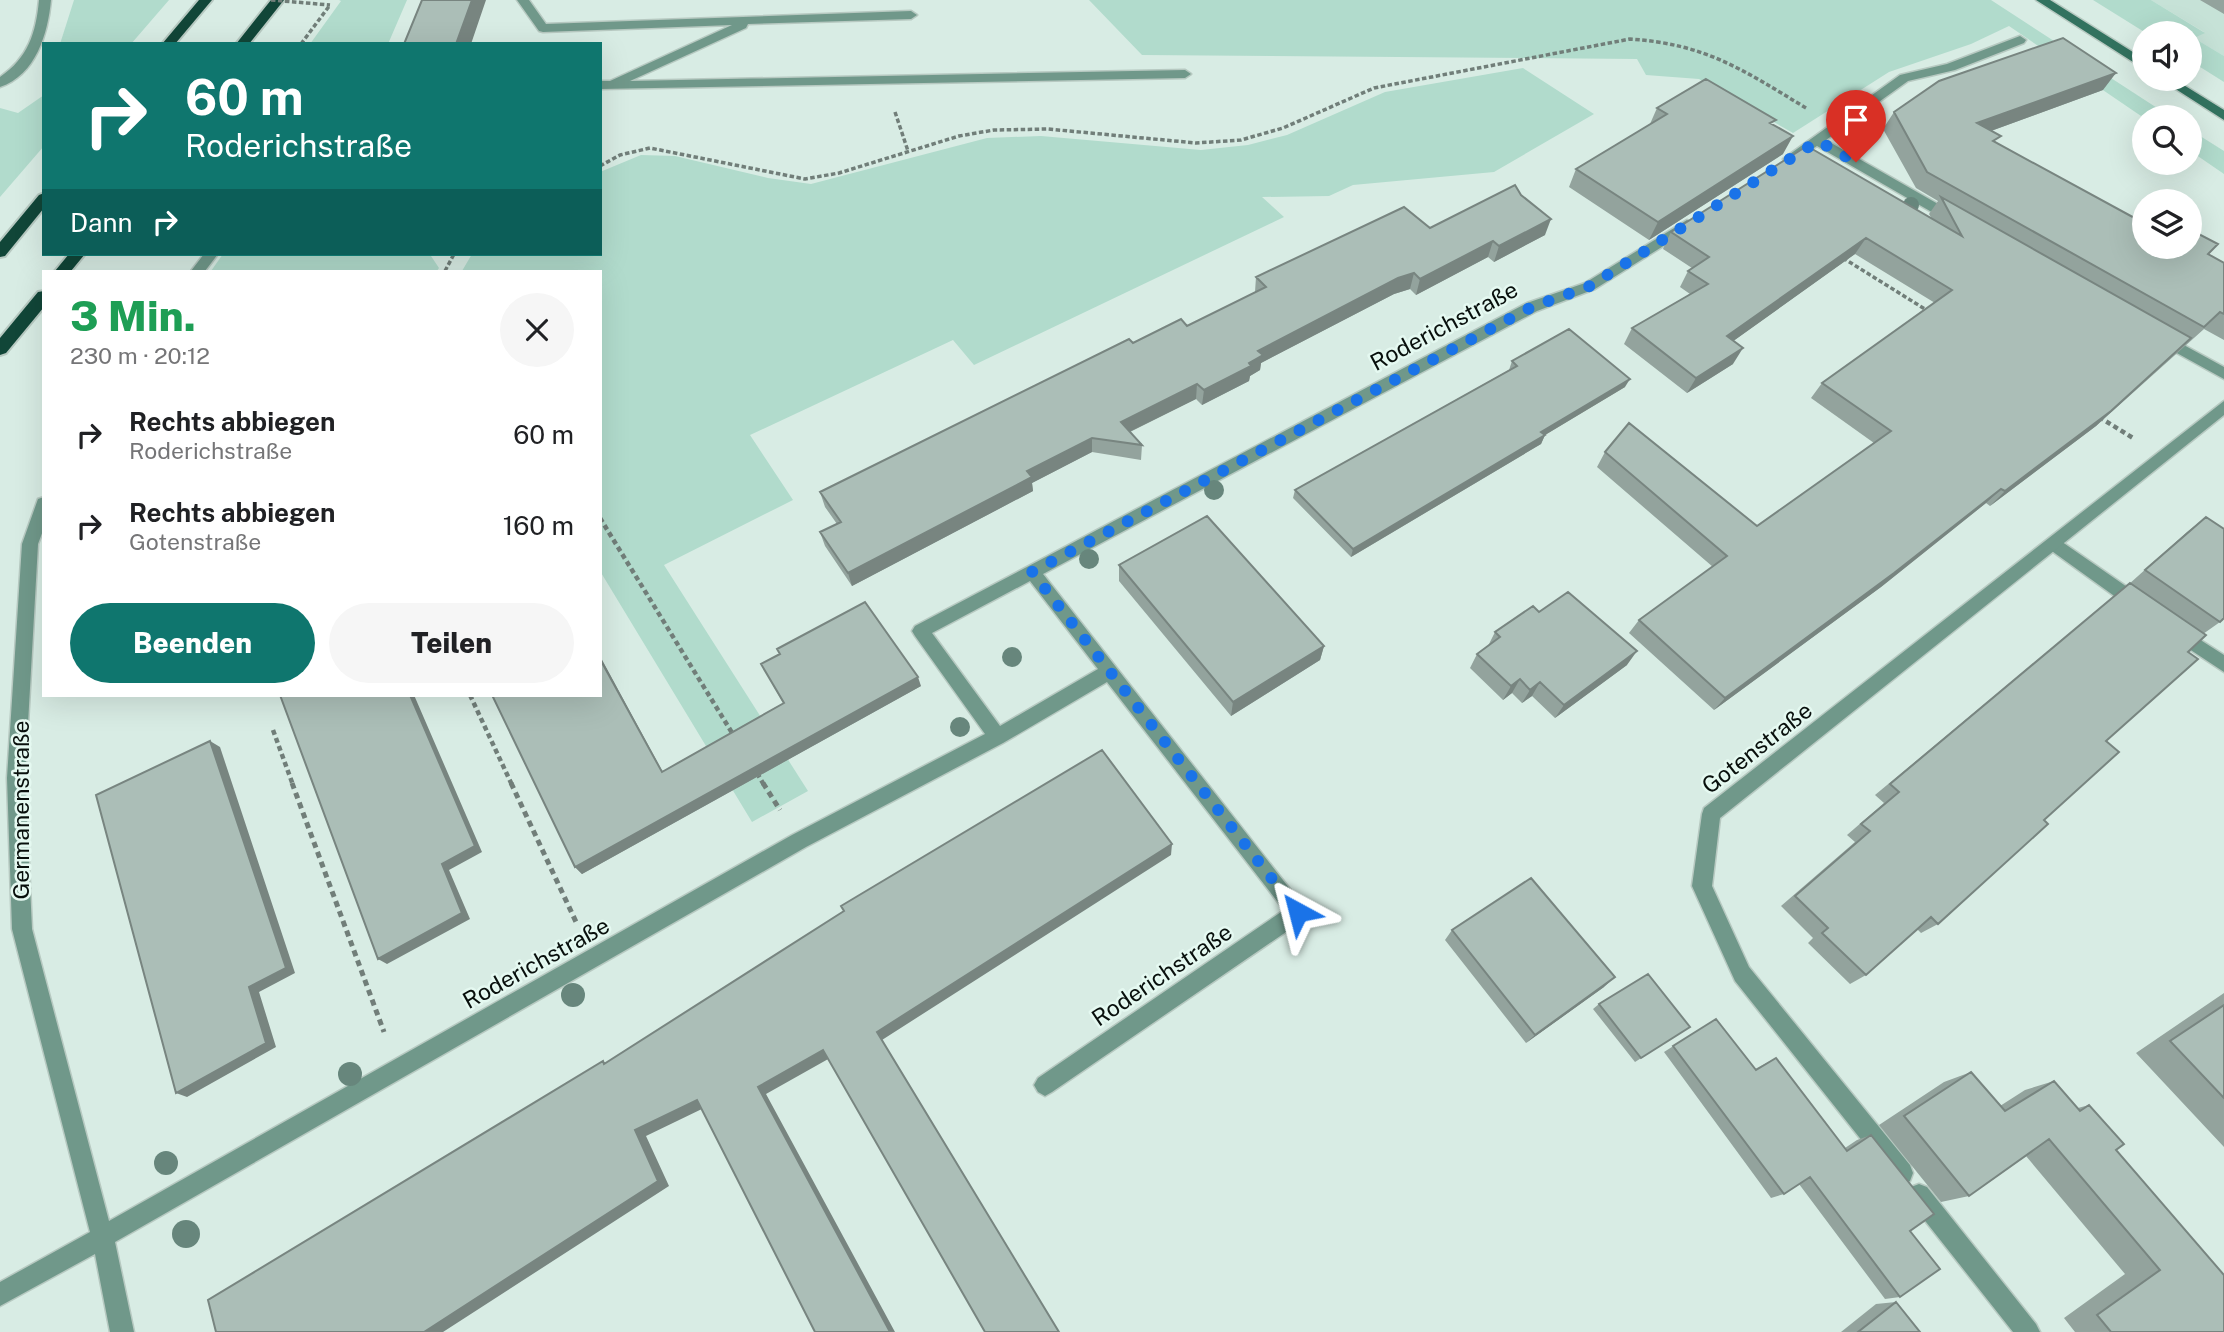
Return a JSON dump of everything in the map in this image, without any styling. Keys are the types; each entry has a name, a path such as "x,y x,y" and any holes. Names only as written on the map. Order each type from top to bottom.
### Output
{"highway":[{"path":"170,42 206,0"},
{"path":"244,42 278,0"},
{"path":"0,252 42,200"},
{"path":"64,270 75,256"},
{"path":"0,349 42,298"}],"main road":[{"path":"2042,0 2132,57"},
{"path":"2185,91 2224,116"}],"street":[{"path":"0,83 18,72 33,55 43,27 46,0"},
{"path":"523,0 543,28 911,15"},
{"path":"606,85 754,20"},
{"path":"1772,170 1818,141 1904,78 1951,67 2020,40"},
{"path":"606,85 1185,74"},
{"path":"1818,141 1970,228"},
{"name":"Roderichstraße","path":"997,737 921,631 1532,307 1590,286 1703,214"},
{"path":"199,270 209,256"},
{"path":"2145,329 2224,374"},
{"name":"Gotenstraße","path":"2028,1332 1742,974 1702,886 1711,814 2224,407"},
{"name":"Germanenstraße","path":"42,509 30,544 17,764 22,929 102,1235 122,1332"},
{"path":"2054,544 2224,665"},
{"name":"Roderichstraße","path":"1032,572 1298,912 1045,1085"},
{"name":"Roderichstraße","path":"102,1235 593,960 799,841 997,737 1110,671"},
{"path":"0,1295 102,1235"}],"path":[{"path":"271,0 330,5 302,42"},
{"path":"602,165 620,155 650,148 805,179 839,173 959,136 994,130 1048,129 1196,144 1241,139 1283,128 1374,89 1630,39 1669,40 1708,50 1836,127"},
{"path":"1832,251 1938,317"},
{"path":"2093,413 2164,457"},
{"path":"602,521 736,738"},
{"path":"471,697 593,960"},
{"path":"273,730 398,1069"},
{"path":"750,761 799,841"}],"shaded area":[{"path":"74,0 169,0 133,42 61,42"},
{"path":"339,0 407,0 389,42 311,42 341,1"},
{"path":"1089,0 1991,0 2153,105 2132,105 2132,110 2009,26 1971,44 1889,72 1793,133 1699,79 1646,75 1637,59 1142,55"},
{"path":"2093,0 2151,0 2185,21 2132,21 2132,24"},
{"path":"2151,0 2224,0 2224,56 2202,43 2202,21 2186,21"},
{"path":"2202,43 2224,56 2224,82 2202,68"},
{"path":"1523,68 1594,114 1494,172 1353,185 1329,196 1262,197 1284,217 974,365 953,340 750,435 793,500 664,565 808,791 752,822 602,574 602,270 463,270 471,256 602,256 602,171 641,155 675,156 768,178 811,184 987,138 1041,136 1201,150 1248,145 1287,135 1385,92"},
{"path":"42,96 42,148 0,197 0,108 18,113"},
{"path":"2202,137 2224,151 2224,174 2202,159"},
{"path":"222,256 431,256 439,268 438,270 212,270"}],"building":[{"path":"422,0 472,0 457,42 405,42"},
{"path":"2063,38 2116,73 1977,123 2001,136 1993,141 2132,217 2132,259 2202,259 2202,236 2218,244 2208,254 2224,263 2224,314 2220,312 2204,327 1927,172 1894,112 1939,81"},
{"path":"1706,79 1776,120 1770,123 1793,136 1658,222 1576,169 1667,114 1657,108"},
{"path":"1807,146 1962,236 1941,197 2191,338 2111,411 2005,491 2001,489 1894,573 1725,698 1639,620 1727,556 1605,452 1629,423 1757,526 1891,431 1822,383 1952,290 1866,238 1727,336 1743,348 1696,378 1632,328 1708,284 1688,271 1709,257 1671,232"},
{"path":"1515,185 1521,195 1551,219 1499,246 1493,241 1420,279 1414,273 1398,278 1258,351 1263,355 1249,363 1251,366 1204,390 1197,384 1121,422 1142,445 1092,438 1027,471 1032,477 848,573 820,532 841,522 820,492 1129,339 1133,343 1181,319 1187,326 1266,287 1256,277 1404,207 1430,228"},
{"path":"1569,329 1630,379 1541,432 1545,435 1353,549 1295,490 1517,366 1512,361"},
{"path":"1207,516 1324,646 1233,702 1119,565"},
{"path":"2206,517 2224,529 2224,618 2220,622 2145,570"},
{"path":"2130,583 2206,635 2188,652 2198,659 2106,741 2119,752 2044,820 2048,824 1938,924 1931,917 1866,975 1822,933 1828,928 1795,896 1870,831 1861,824 1899,792 1890,784"},
{"path":"1568,592 1637,651 1564,705 1540,682 1530,690 1520,679 1511,686 1477,654 1500,637 1495,632 1533,606 1539,612"},
{"path":"865,602 918,677 575,867 493,697 602,697 602,663 662,772 784,703 761,664 780,654 777,649"},
{"path":"281,697 411,697 475,846 442,864 462,913 378,959"},
{"path":"210,741 286,968 249,987 266,1043 176,1093 96,795"},
{"path":"1102,750 1172,844 877,1032 1059,1332 985,1332 823,1050 758,1087 890,1332 815,1332 697,1100 635,1130 658,1181 424,1332 216,1332 208,1300 603,1061 604,1064 844,911 841,906"},
{"path":"1531,878 1615,977 1535,1035 1452,930"},
{"path":"1648,974 1690,1027 1641,1058 1599,1004"},
{"path":"2224,1005 2224,1098 2170,1041"},
{"path":"1716,1019 1756,1070 1776,1058 1847,1151 1871,1135 1934,1214 1910,1231 1940,1269 1900,1297 1810,1177 1784,1194 1673,1046"},
{"path":"1971,1072 2005,1111 2054,1081 2080,1111 2089,1105 2124,1144 2116,1150 2224,1275 2224,1332 2111,1332 2097,1315 2160,1270 2049,1139 1969,1196 1904,1116"},
{"path":"1896,1302 1920,1332 1858,1332"}],"route":[{"path":"1298,912 1032,572 1532,307 1590,286 1818,141 1856,162"}]}
